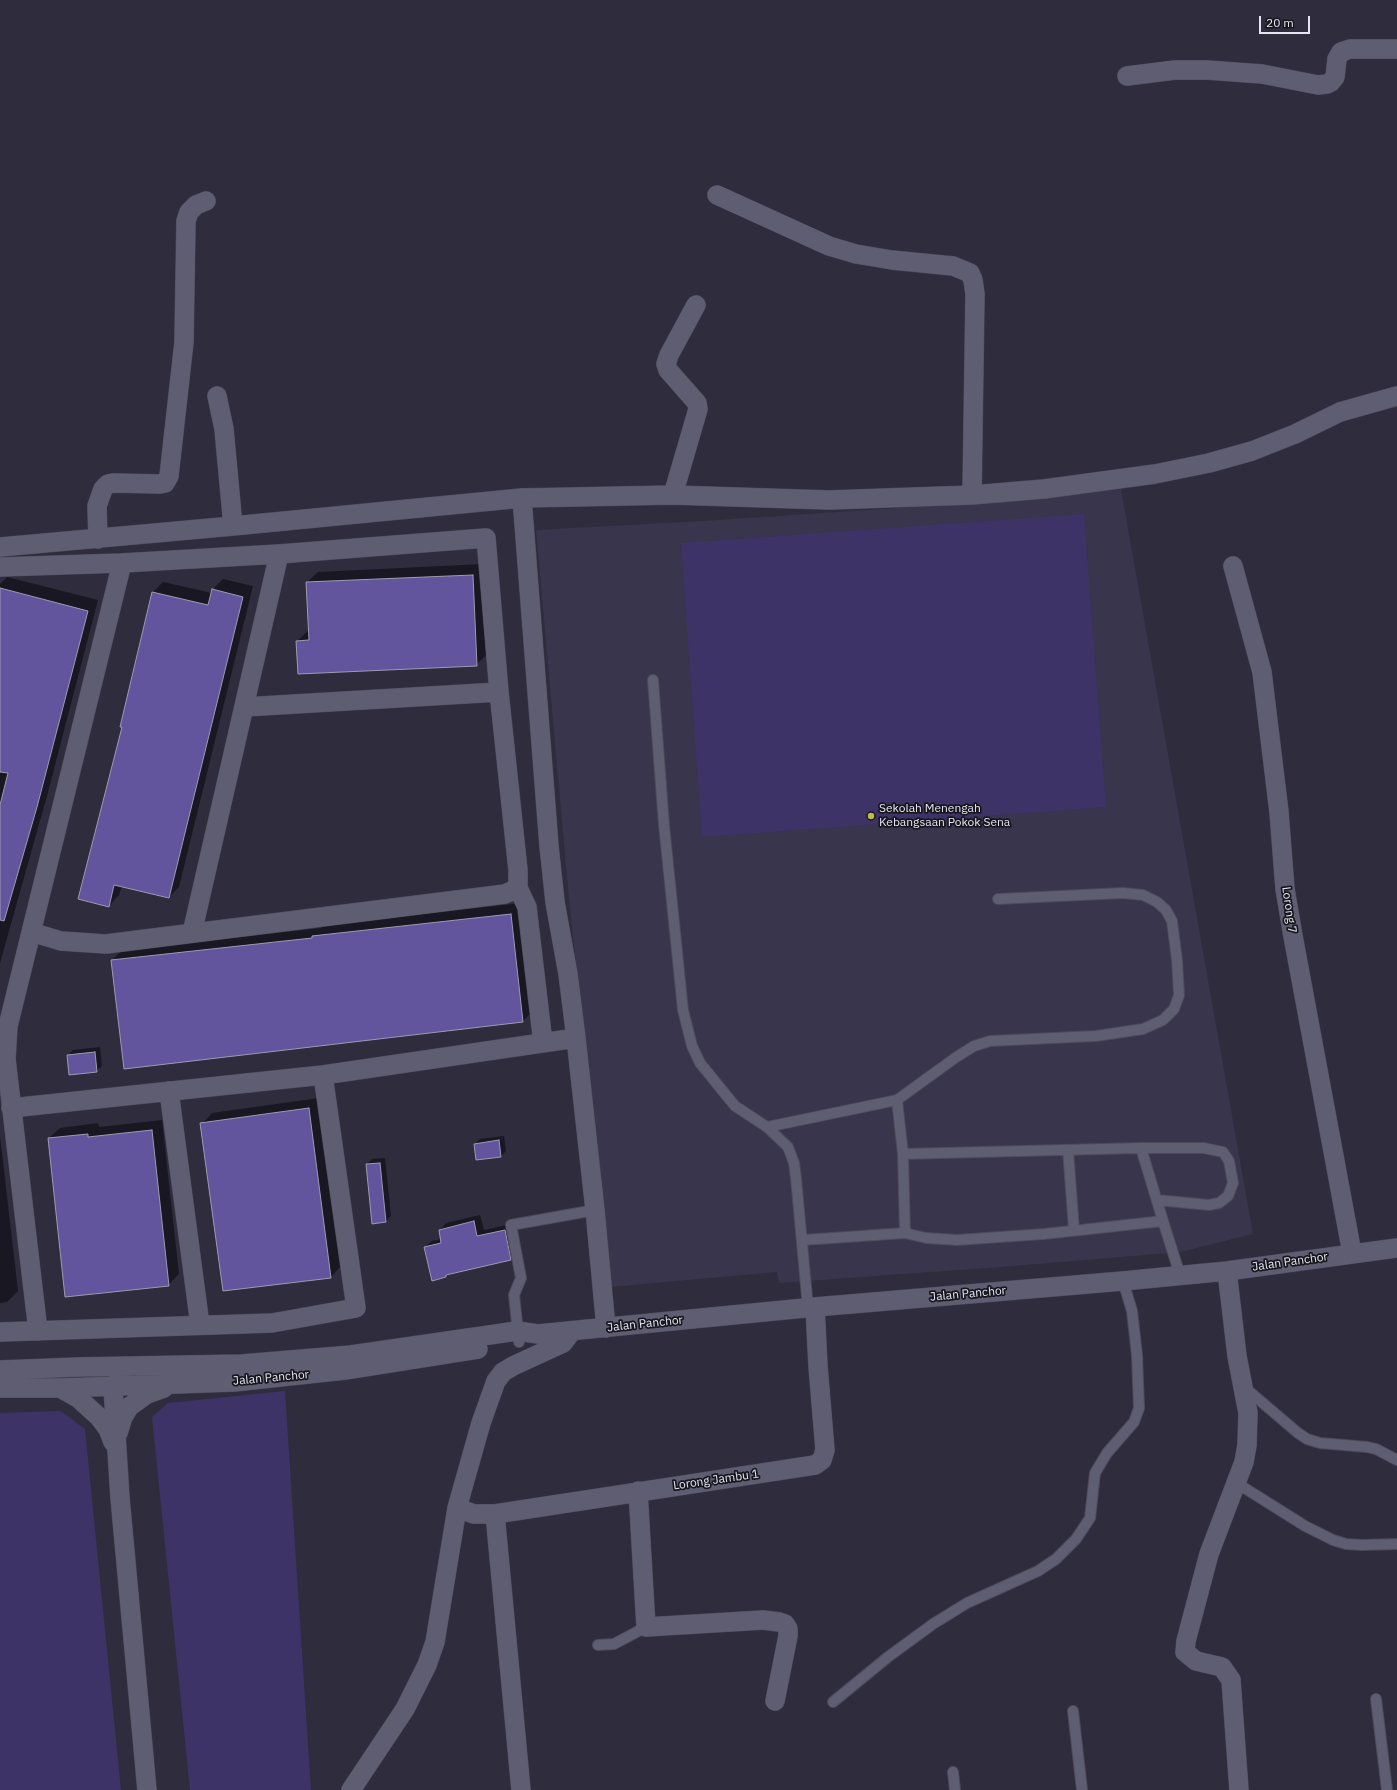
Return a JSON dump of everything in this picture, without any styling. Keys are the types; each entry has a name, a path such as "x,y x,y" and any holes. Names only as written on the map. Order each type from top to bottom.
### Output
{"street":[{"path":"1127,76 1175,70 1207,70 1262,74 1318,85 1327,84 1335,77 1337,59 1341,52 1350,49 1397,49"},
{"path":"717,195 829,246 856,254 892,260 953,266 970,273 973,280 975,294 972,495"},
{"path":"98,539 97,506 103,489 108,484 160,484 165,483 169,476 184,342 186,221 189,212 196,205 206,200"},
{"path":"673,495 698,409 697,403 668,370 666,364 669,355 696,304"},
{"path":"217,396 224,429 233,526"},
{"path":"0,547 522,498 673,495 829,500 972,495 1044,489 1156,474 1209,463 1252,451 1295,434 1340,412 1397,396"},
{"path":"522,498 549,846 576,1038 595,1210 606,1328"},
{"path":"0,567 122,563 279,554 486,538 499,692 518,870 518,888 527,907 543,1043"},
{"path":"192,933 279,554"},
{"path":"38,1331 6,1060 8,1026 122,563"},
{"name":"Lorong 7","path":"1234,566 1262,672 1279,812 1285,889 1352,1253"},
{"path":"244,707 499,692"},
{"path":"31,932 61,941 106,944 505,894 518,888"},
{"path":"11,1108 323,1075 576,1038"},
{"path":"0,1332 272,1323 356,1308 323,1075"},
{"path":"169,1091 200,1325"},
{"name":"Jalan Panchor","path":"0,1370 242,1364 351,1355 518,1336 812,1307 1227,1271 1397,1248"},
{"path":"1227,1271 1237,1356 1248,1413 1248,1445 1244,1462 1235,1482 1210,1554 1186,1641 1185,1652 1196,1660 1222,1668 1231,1680 1239,1790"},
{"name":"Lorong Jambu 1","path":"457,1508 474,1514 495,1514 815,1465 822,1460 825,1450 812,1307"},
{"path":"351,1790 405,1709 427,1665 435,1642 457,1508 481,1423 496,1381 503,1372 513,1366 563,1343 572,1331"},
{"name":"Jalan Panchor","path":"0,1388 60,1388 234,1382 345,1370 518,1336"},
{"path":"143,1366 126,1374 113,1386 120,1498 147,1790"},
{"path":"78,1367 95,1374 113,1386"},
{"path":"116,1437 122,1417 130,1407 147,1394 175,1384"},
{"path":"60,1388 78,1398 99,1416 108,1428 118,1457"},
{"path":"638,1492 646,1627 763,1620 785,1624 788,1629 788,1636 775,1701"},
{"path":"495,1514 521,1790"}],"lane":[{"path":"653,680 664,825 683,1010 686,1024 692,1046 700,1063 735,1106 767,1127 788,1147 794,1162 802,1240 812,1307"},
{"path":"767,1127 897,1100 955,1058 974,1046 990,1041 1096,1036 1143,1029 1163,1020 1174,1009 1179,995 1177,960 1172,921 1166,910 1157,902 1143,895 1123,893 998,899"},
{"path":"897,1100 903,1154 905,1233"},
{"path":"903,1154 1179,1147 1211,1149 1223,1152 1229,1161 1233,1183 1228,1196 1219,1203 1209,1205 1157,1200"},
{"path":"1141,1148 1180,1275"},
{"path":"1068,1150 1074,1230"},
{"path":"518,1336 514,1295 521,1278 511,1225 595,1210"},
{"path":"802,1240 905,1233 926,1238 957,1240 1163,1221"},
{"path":"833,1702 888,1657 933,1624 967,1603 1038,1571 1056,1559 1076,1539 1090,1518 1095,1473 1107,1453 1134,1422 1139,1408 1137,1355 1132,1310 1123,1281"},
{"path":"1243,1386 1298,1434 1307,1439 1320,1443 1376,1449 1397,1460"},
{"path":"1235,1482 1305,1526 1333,1540 1346,1544 1397,1544"},
{"path":"598,1645 614,1644 646,1627"},
{"path":"1376,1699 1388,1790"},
{"path":"1073,1712 1082,1790"},
{"path":"953,1772 955,1790"}],"shaded area":[{"name":"Sekolah Menengah Kebangsaan Pokok Sena","path":"1121,489 1253,1234 1181,1252 1001,1267 779,1283 777,1272 610,1287 569,899 536,530 703,521 957,504"},
{"path":"1084,514 1106,807 702,837 681,543"},
{"path":"285,1391 311,1790 190,1790 152,1417 168,1403"},
{"path":"61,1411 85,1429 121,1790 0,1790 0,1413"}],"building":[{"path":"473,575 477,666 298,674 296,641 309,640 306,582"},
{"path":"0,588 88,611 37,807 4,921 0,920 0,805 8,773 0,772"},
{"path":"212,589 243,597 169,898 114,885 109,907 78,899 122,727 120,727 152,592 208,605"},
{"path":"511,914 523,1022 124,1069 111,960"},
{"path":"95,1052 97,1072 69,1075 67,1055"},
{"path":"309,1108 331,1278 223,1291 200,1123"},
{"path":"152,1130 169,1286 65,1297 48,1138 88,1134 88,1137"},
{"path":"499,1140 501,1157 476,1160 474,1144"},
{"path":"380,1163 386,1222 372,1224 366,1164"},
{"path":"474,1221 477,1236 505,1230 511,1260 446,1275 446,1277 432,1281 424,1247 441,1243 439,1230"}],"place":[{"name":"Sekolah Menengah Kebangsaan Pokok Sena","path":"871,816"}]}
